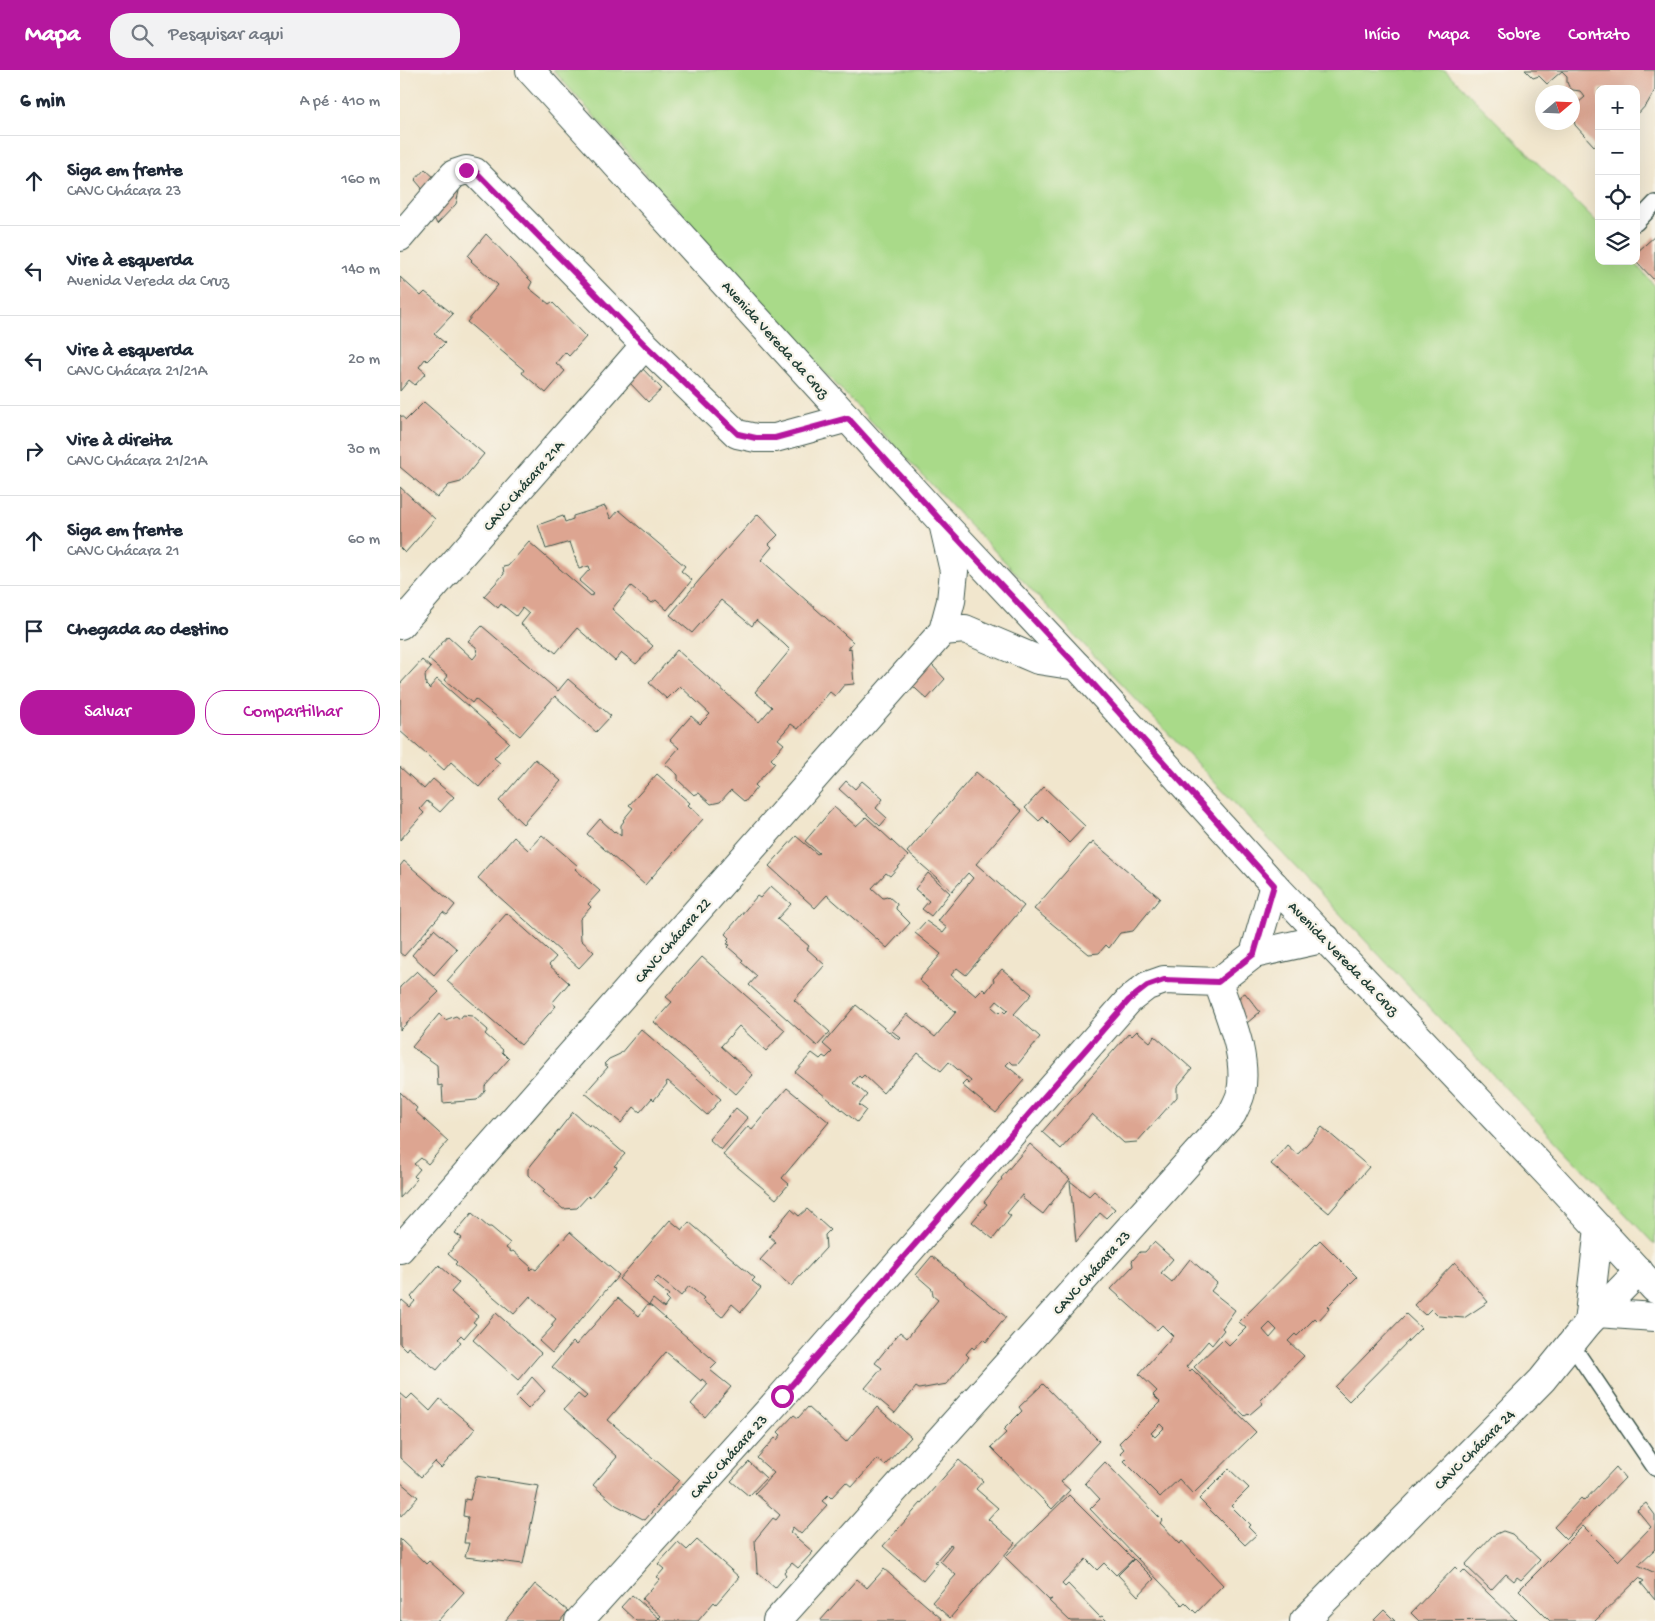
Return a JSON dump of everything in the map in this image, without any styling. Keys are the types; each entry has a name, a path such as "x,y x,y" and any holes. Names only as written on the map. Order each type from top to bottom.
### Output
{"street":[{"name":"Avenida Vereda da Cruz","path":"530,70 943,523 1077,666 1274,885 1647,1280"},
{"path":"400,237 454,174 466,170 476,172 645,345 738,434 756,438 775,438 848,418"},
{"name":"CAVC Chácara 21A","path":"400,625 645,345"},
{"name":"CAVC Chácara 22","path":"400,1249 943,631 951,601 954,571 943,523"},
{"path":"943,631 965,629 1038,660 1077,666"},
{"path":"1254,954 1274,885"},
{"path":"1218,982 1254,954 1326,938"},
{"name":"CAVC Chácara 23","path":"579,1621 782,1396 1129,1000 1147,986 1164,980 1218,982 1239,1046 1242,1073 1241,1093 1232,1114 777,1621"},
{"path":"1599,1228 1593,1318 1655,1317"},
{"name":"CAVC Chácara 24","path":"1304,1621 1542,1380 1593,1318 1647,1280"}],"lane":[{"path":"1639,220 1655,203"},
{"path":"1571,1344 1655,1468"}],"green space":[{"path":"553,70 1445,70 1595,221 1595,265 1637,265 1655,286 1655,1245 792,338"}],"building":[{"path":"1525,70 1655,70 1655,90 1640,112 1640,85 1595,85 1594,146 1580,130 1580,101 1585,97 1580,91 1580,85 1568,85 1567,76 1562,71 1547,84 1539,76 1533,78"},
{"path":"425,169 437,180 457,188 459,191 456,204 437,224 434,218 437,217 421,187 415,180"},
{"path":"486,234 532,282 529,288 549,304 552,302 586,337 569,356 565,352 556,363 565,371 546,393 522,373 524,370 467,322 498,285 471,261 468,256"},
{"path":"1655,236 1655,281 1640,265 1640,249"},
{"path":"400,277 421,296 425,292 453,314 434,334 445,343 427,361 425,359 419,367 426,373 415,385 409,380 400,391"},
{"path":"641,367 662,389 648,402 629,382"},
{"path":"424,402 484,454 461,482 449,485 437,498 400,467 400,415 406,420"},
{"path":"400,487 435,519 405,553 400,548"},
{"path":"605,506 611,519 619,510 685,566 681,571 692,580 667,610 656,600 652,603 631,586 612,609 653,646 636,664 622,653 615,661 577,628 556,653 521,624 529,614 522,608 516,616 501,604 498,608 484,596 504,574 503,567 508,566 529,542 591,596 594,594 579,581 590,569 589,566 579,569 570,542 546,549 538,525 563,516 565,522 573,519 573,516"},
{"path":"758,514 778,535 769,544 772,547 761,560 853,642 848,649 851,648 854,684 844,685 835,696 830,692 798,729 791,724 778,739 784,744 771,759 775,763 755,785 757,787 745,802 731,790 720,802 711,804 699,793 694,795 678,780 678,775 665,764 679,748 670,740 691,716 700,724 710,714 680,686 667,699 649,683 677,650 759,722 772,707 755,692 790,650 784,644 756,620 752,626 721,600 692,633 670,615"},
{"path":"482,626 558,691 568,679 611,716 596,732 555,696 520,736 475,699 472,703 445,680 448,676 428,659 448,636 473,659 477,654 476,647 468,641"},
{"path":"923,659 932,665 945,679 927,699 906,680"},
{"path":"422,660 431,668 425,675 426,685 430,689 437,679 509,742 494,758 500,763 479,787 451,762 444,770 400,731 400,684"},
{"path":"535,759 561,781 523,824 499,801"},
{"path":"400,767 424,789 433,779 454,797 440,812 427,801 420,809 424,813 400,840"},
{"path":"976,772 1022,811 976,864 1024,906 966,975 957,968 951,975 976,996 983,989 986,992 994,981 993,979 1002,969 1032,994 1014,1014 1040,1037 1018,1064 1013,1064 1010,1061 1006,1065 1024,1080 996,1113 962,1085 966,1081 969,1084 971,1081 949,1062 941,1071 918,1053 883,1093 864,1075 861,1078 859,1076 853,1083 867,1095 859,1105 866,1110 857,1122 795,1072 812,1053 820,1059 823,1056 826,1058 832,1052 823,1044 856,1005 899,1040 901,1038 892,1031 907,1014 935,1037 956,1012 919,980 941,954 915,933 926,921 943,933 947,928 938,921 973,878 968,873 952,891 907,852","holes":["997,1001 1008,1010 1005,1013 1002,1010 999,1013 992,1007"]},
{"path":"657,774 690,803 688,805 703,819 645,885 587,834 600,819 621,836 623,820 633,808 629,805"},
{"path":"846,781 855,789 862,781 883,799 876,808 887,818 880,826 839,789"},
{"path":"1044,787 1085,826 1069,843 1043,817 1039,821 1025,808"},
{"path":"834,807 856,826 866,817 908,856 890,876 886,873 872,888 883,898 889,897 897,904 896,909 910,923 887,948 827,895 815,908 769,866 796,836 817,854 819,853 805,841"},
{"path":"542,835 578,866 575,869 600,891 588,904 591,907 580,919 581,940 594,952 579,968 478,878 514,837 528,850"},
{"path":"1093,842 1160,898 1133,931 1120,933 1109,948 1106,945 1099,953 1089,954 1034,909"},
{"path":"404,861 455,905 447,915 443,912 404,956 400,953 400,866"},
{"path":"928,873 950,893 931,916 922,909 929,901 915,889"},
{"path":"771,886 791,904 777,919 809,946 807,949 825,965 794,1000 830,1032 817,1046 749,985 757,976 741,962 743,960 727,944 729,938 725,934 757,896 760,898"},
{"path":"507,913 556,957 549,965 569,983 552,1003 556,1006 521,1045 447,981"},
{"path":"434,929 457,949 434,975 412,955"},
{"path":"702,957 785,1030 766,1051 739,1026 721,1046 753,1075 736,1094 654,1022 672,1002 666,997"},
{"path":"417,971 439,992 400,1030 400,987"},
{"path":"1245,993 1260,1012 1247,1023 1238,1012 1240,996"},
{"path":"439,1014 445,1020 456,1016 460,1019 463,1015 472,1016 488,1030 485,1034 503,1050 502,1052 509,1059 485,1086 485,1091 477,1100 443,1103 442,1085 438,1086 437,1065 412,1047"},
{"path":"641,1029 721,1099 707,1115 668,1081 654,1100 652,1098 640,1112 634,1107 621,1123 585,1093 608,1067 604,1064 609,1059 620,1054"},
{"path":"1137,1031 1150,1042 1155,1036 1192,1069 1177,1087 1177,1097 1137,1142 1124,1143 1092,1114 1061,1149 1042,1132 1129,1033 1132,1036"},
{"path":"787,1088 829,1122 782,1178 789,1184 776,1199 723,1155 748,1126 752,1129"},
{"path":"400,1092 417,1108 415,1111 448,1141 428,1164 421,1158 414,1164 420,1169 414,1176 417,1179 400,1198"},
{"path":"736,1108 748,1118 721,1150 709,1139"},
{"path":"573,1112 625,1154 614,1166 617,1167 590,1198 588,1196 577,1208 563,1209 543,1192 545,1190 528,1175 528,1169"},
{"path":"1322,1127 1369,1167 1329,1213 1271,1164 1287,1145 1297,1154 1299,1153"},
{"path":"1030,1144 1070,1179 1043,1214 1022,1198 1024,1196 1022,1195 1007,1213 1011,1216 993,1239 972,1222 987,1204 984,1202 1001,1178"},
{"path":"1070,1181 1089,1196 1094,1191 1115,1209 1106,1218 1100,1213 1076,1242"},
{"path":"791,1209 799,1216 807,1209 830,1230 825,1235 826,1248 791,1286 760,1260 776,1242 769,1236"},
{"path":"472,1213 510,1243 506,1248 511,1252 513,1251 531,1267 531,1270 533,1268 536,1270 570,1232 619,1275 552,1353 539,1341 553,1326 551,1325 556,1319 530,1296 514,1314 455,1264 457,1262 448,1254 462,1238 455,1233"},
{"path":"670,1220 682,1230 689,1222 755,1278 752,1281 761,1288 741,1312 732,1304 722,1317 702,1300 704,1298 689,1286 681,1296 658,1277 653,1282 669,1295 666,1298 669,1301 664,1308 653,1299 649,1305 619,1279"},
{"path":"1320,1240 1357,1277 1328,1306 1330,1308 1318,1321 1315,1318 1297,1336 1295,1334 1288,1341 1304,1356 1260,1401 1263,1403 1249,1415 1245,1416 1194,1367 1223,1339 1229,1345 1246,1328 1239,1322","holes":["1270,1323 1277,1330 1270,1338 1263,1330"]},
{"path":"1154,1242 1173,1259 1161,1273 1172,1282 1190,1259 1217,1283 1211,1291 1235,1310 1222,1328 1224,1330 1212,1345 1208,1341 1186,1367 1190,1371 1192,1369 1256,1432 1193,1494 1179,1479 1160,1497 1124,1461 1126,1459 1120,1453 1124,1449 1119,1443 1160,1402 1153,1395 1157,1391 1139,1374 1173,1336 1162,1325 1157,1330 1111,1289 1133,1266 1132,1261 1140,1252 1145,1252","holes":["1160,1424 1164,1428 1155,1437 1151,1433"]},
{"path":"932,1256 1006,1317 986,1342 983,1339 974,1349 972,1347 966,1354 969,1357 947,1384 919,1389 916,1387 895,1413 865,1388 882,1368 875,1363 900,1332 907,1338 938,1300 933,1296 932,1289 916,1275"},
{"path":"1455,1262 1488,1302 1464,1318 1438,1316 1431,1309 1425,1315 1414,1305"},
{"path":"439,1265 459,1283 451,1292 478,1316 473,1322 476,1324 464,1338 461,1335 457,1339 461,1342 437,1370 408,1347 406,1350 400,1344 400,1303 402,1300 410,1307 415,1301 411,1297"},
{"path":"618,1298 639,1316 647,1305 651,1306 717,1363 710,1370 731,1387 705,1417 691,1404 708,1384 702,1379 701,1381 666,1352 608,1420 679,1480 645,1520 616,1505 593,1485 617,1457 564,1409 578,1394 584,1399 587,1396 552,1367 573,1342 576,1345"},
{"path":"496,1313 541,1353 518,1380 473,1340"},
{"path":"1406,1314 1421,1328 1349,1401 1335,1387"},
{"path":"532,1377 545,1391 528,1409 516,1397"},
{"path":"1043,1384 1099,1441 1061,1482 1070,1490 1052,1509 991,1447 1006,1433 1003,1430 1022,1411 1019,1407"},
{"path":"400,1393 407,1399 412,1394 430,1411 440,1399 475,1429 441,1468 435,1462 421,1477 400,1458"},
{"path":"808,1407 846,1442 877,1407 911,1437 885,1465 877,1459 852,1487 846,1482 831,1498 828,1495 822,1501 827,1505 801,1534 793,1527 790,1532 813,1552 798,1568 792,1563 784,1572 786,1575 775,1588 757,1572 755,1540 773,1518 776,1520 780,1515 755,1493 774,1473 757,1458 775,1438 777,1440 781,1435 778,1432 794,1415 798,1418"},
{"path":"959,1460 983,1481 976,1489 998,1508 988,1519 1015,1543 950,1618 932,1602 956,1575 940,1561 952,1546 951,1544 935,1562 938,1563 923,1581 883,1546"},
{"path":"749,1462 766,1478 749,1496 731,1481"},
{"path":"1105,1462 1162,1520 1160,1523 1180,1544 1182,1541 1223,1585 1196,1613 1185,1602 1182,1605 1090,1509 1100,1499 1085,1483"},
{"path":"1616,1467 1625,1478 1566,1539 1554,1527 1581,1498 1584,1501"},
{"path":"1229,1469 1249,1488 1231,1506 1250,1525 1248,1527 1256,1535 1245,1545 1199,1499"},
{"path":"476,1476 539,1486 523,1564 465,1557 469,1543 464,1543 468,1517 463,1516 465,1499 470,1500"},
{"path":"400,1482 418,1497 400,1517"},
{"path":"1069,1495 1133,1559 1116,1575 1104,1563 1097,1570 1086,1559 1062,1584 1065,1587 1068,1584 1100,1617 1102,1616 1107,1621 1070,1621 1049,1601 1052,1599 1049,1600 1005,1557"},
{"path":"1646,1503 1655,1515 1655,1549 1638,1565 1655,1573 1655,1600 1641,1583 1644,1581 1639,1578 1595,1621 1550,1621 1519,1590 1583,1526 1618,1561 1651,1527 1637,1510"},
{"path":"1503,1531 1512,1534 1540,1560 1521,1580 1517,1577 1514,1581 1506,1574 1491,1590 1465,1565 1492,1536"},
{"path":"400,1539 426,1564 429,1561 464,1592 438,1621 400,1621"},
{"path":"697,1540 739,1577 716,1604 714,1602 698,1621 663,1621 659,1618 661,1616 642,1599 660,1579 657,1577 664,1569 658,1564 678,1542 687,1550"},
{"path":"1134,1559 1154,1579 1138,1596 1118,1575"},
{"path":"1455,1567 1461,1573 1464,1570 1516,1620 1419,1621 1411,1613"},
{"path":"884,1569 942,1619 940,1621 820,1621 857,1579 867,1588"},
{"path":"535,1584 568,1611 560,1621 505,1621"},
{"path":"632,1595 659,1618 656,1621 636,1621 621,1607"},
{"path":"1384,1610 1395,1621 1373,1621"}],"route":[{"path":"466,170 476,172 645,345 738,434 756,438 775,438 848,418 1077,666 1274,885 1254,954 1218,982 1164,980 1147,986 1129,1000 782,1396"}]}
